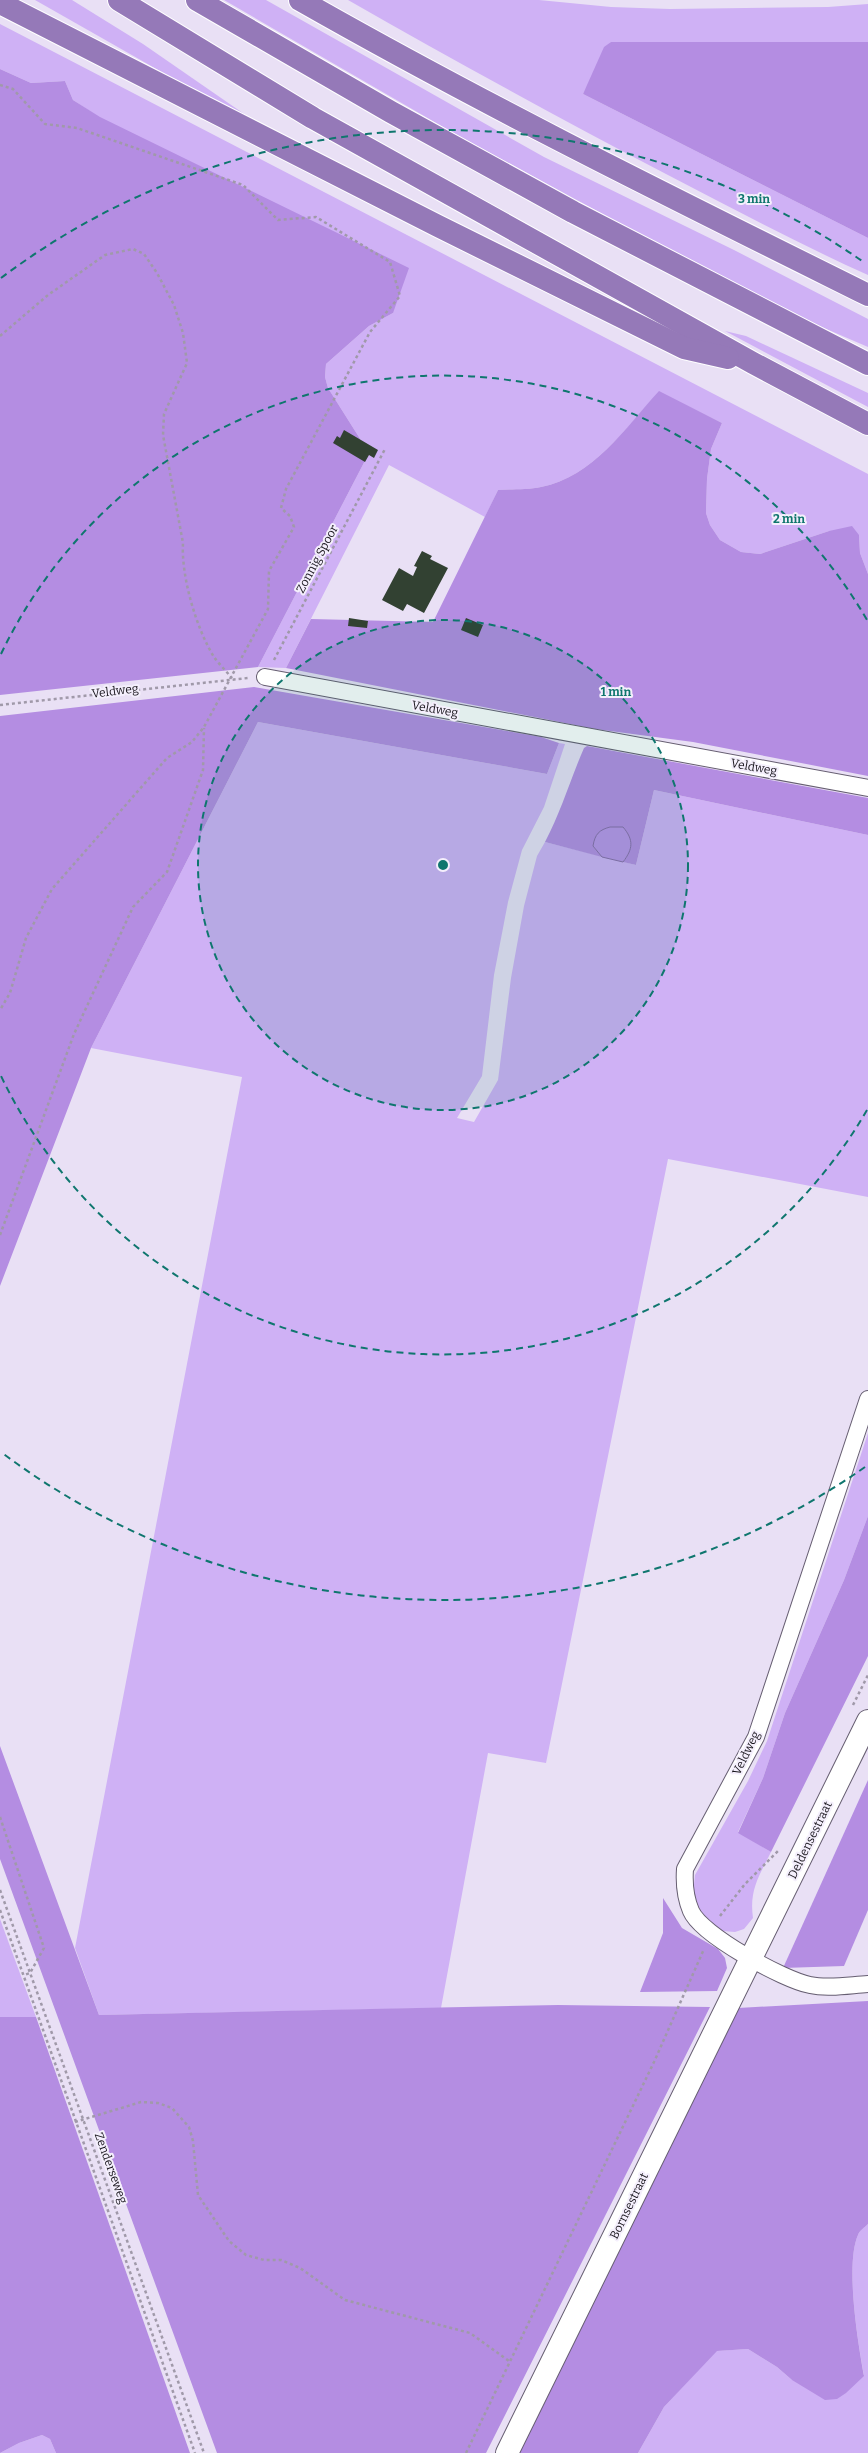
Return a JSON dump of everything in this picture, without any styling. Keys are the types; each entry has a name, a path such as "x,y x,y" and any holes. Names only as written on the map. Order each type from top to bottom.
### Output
{"highway":[{"path":"119,0 313,118 753,363 868,424"},
{"path":"197,0 391,112 573,212 868,364"},
{"path":"300,0 450,84 580,153 868,296"},
{"path":"0,3 438,226 684,348 753,363"}],"street":[{"name":"Veldweg","path":"265,677 868,788"},
{"name":"Veldweg","path":"868,1399 756,1737 685,1869 684,1888 691,1912 710,1934 782,1974 810,1985 868,1984"},
{"name":"Deldensestraat","path":"752,1958 859,1716"},
{"name":"Bornsestraat","path":"507,2453 752,1958"}],"path":[{"path":"0,85 12,89 45,124 77,128 243,185 278,220 316,218 390,262 400,296 370,332 286,489 281,508 290,516 294,527 269,571 268,609 232,678 204,727 192,742 167,758 52,889 26,938 10,993 0,1010"},
{"path":"0,336 48,295 105,255 133,249 144,254 157,273 174,306 183,333 187,363 164,414 163,435 183,543 182,558 194,614 214,657 232,678"},
{"name":"Zonnig Spoor","path":"265,677 385,449"},
{"name":"Veldweg","path":"0,705 232,678 265,677"},
{"path":"0,1235 74,1034 134,906 167,872 203,770 204,727"},
{"path":"859,1716 868,1675"},
{"path":"0,1817 44,1948 30,1973 24,1975"},
{"path":"466,2453 599,2173 654,2062 710,1934 726,1907 745,1884 781,1848"},
{"name":"Zenderseweg","path":"0,1890 204,2453"},
{"name":"Zenderseweg","path":"0,1910 195,2453"},
{"path":"75,2122 141,2102 158,2103 172,2108 189,2127 193,2141 198,2195 229,2241 246,2255 264,2260 281,2260 300,2268 345,2300 470,2333 509,2361"}],"shaded area":[{"path":"35,0 72,0 143,44 250,118 174,79"},
{"path":"224,0 266,0 544,157 734,250 868,319 868,347 817,325 641,235 450,131"},
{"path":"348,0 539,0 611,7 670,9 828,7 868,4 868,42 611,42 583,94 868,238 868,275 766,226 626,153 467,67"},
{"path":"0,24 868,474 868,574 860,553 859,535 829,531 760,554 741,552 720,540 710,525 706,513 707,479 711,449 722,423 659,392 607,449 577,473 560,482 541,487 498,490 485,517 389,465 286,668 258,667 369,453 328,388 325,377 326,364 369,326 393,313 73,100 65,81 31,83 0,69"},
{"path":"611,42 868,42 868,238 583,94 604,47"},
{"path":"0,69 31,83 65,81 73,100 100,117 409,268 393,313 369,326 326,364 325,377 328,388 369,453 258,667 0,695"},
{"path":"725,331 746,336 868,393 868,407"},
{"path":"659,391 722,423 711,449 707,479 706,513 710,525 720,540 741,552 760,554 829,531 852,526 859,535 860,553 868,574 868,776 693,742 595,729 286,668 311,619 433,622 498,490 541,487 560,482 577,473 607,449"},
{"path":"254,687 541,737 559,743 547,774 258,722 91,1048 0,1286 0,716"},
{"path":"258,722 547,774 559,743 565,744 544,807 522,850 508,902 494,975 482,1076 457,1118 474,1122 498,1080 511,978 524,906 537,856 545,842 636,865 654,790 868,835 868,1197 668,1159 546,1763 488,1753 441,2008 99,2015 75,1948 242,1077 91,1048"},
{"path":"587,746 868,798 868,835 654,790 636,865 623,862 629,853 593,846 602,857 545,842 556,819 584,748"},
{"path":"610,827 623,827 629,836 631,844 630,849 623,862 602,857 593,846 598,833"},
{"path":"868,1433 868,1516 844,1580 785,1713 763,1778 738,1832 771,1852 759,1876 754,1891 752,1899 753,1918 744,1929 735,1932 722,1931 711,1925 700,1910 693,1895 695,1875 748,1781 767,1741"},
{"path":"868,1516 868,1656 771,1852 738,1833 763,1778 785,1713 844,1580"},
{"path":"0,1746 99,2015 558,2005 710,2007 486,2453 217,2453 0,1859"},
{"path":"868,1780 868,1910 844,1966 783,1968"},
{"path":"663,1898 682,1928 718,1949 725,1958 727,1968 717,1991 640,1992 663,1933"},
{"path":"0,1919 36,2017 0,2017"},
{"path":"868,2001 868,2224 858,2235 854,2248 853,2265 856,2325 864,2376 846,2393 837,2399 825,2400 792,2380 777,2367 748,2349 717,2351 664,2407 638,2453 518,2453 738,2008"},
{"path":"0,2017 36,2017 190,2453 56,2453 50,2439 42,2435 19,2443 0,2453"},
{"path":"868,2224 868,2453 638,2453 664,2407 716,2351 748,2349 777,2367 792,2380 864,2375 854,2304 853,2265 854,2248 858,2235"},
{"path":"42,2435 50,2439 56,2453 0,2453 19,2443"}],"building":[{"path":"344,430 378,450 374,458 369,455 365,462 333,443 337,436 340,438"},
{"path":"422,551 432,556 430,559 448,568 424,613 407,604 403,611 382,600 399,568 413,576 417,567 414,566"},
{"path":"349,618 368,621 367,628 348,626"},
{"path":"466,618 483,625 478,637 461,630"}]}
